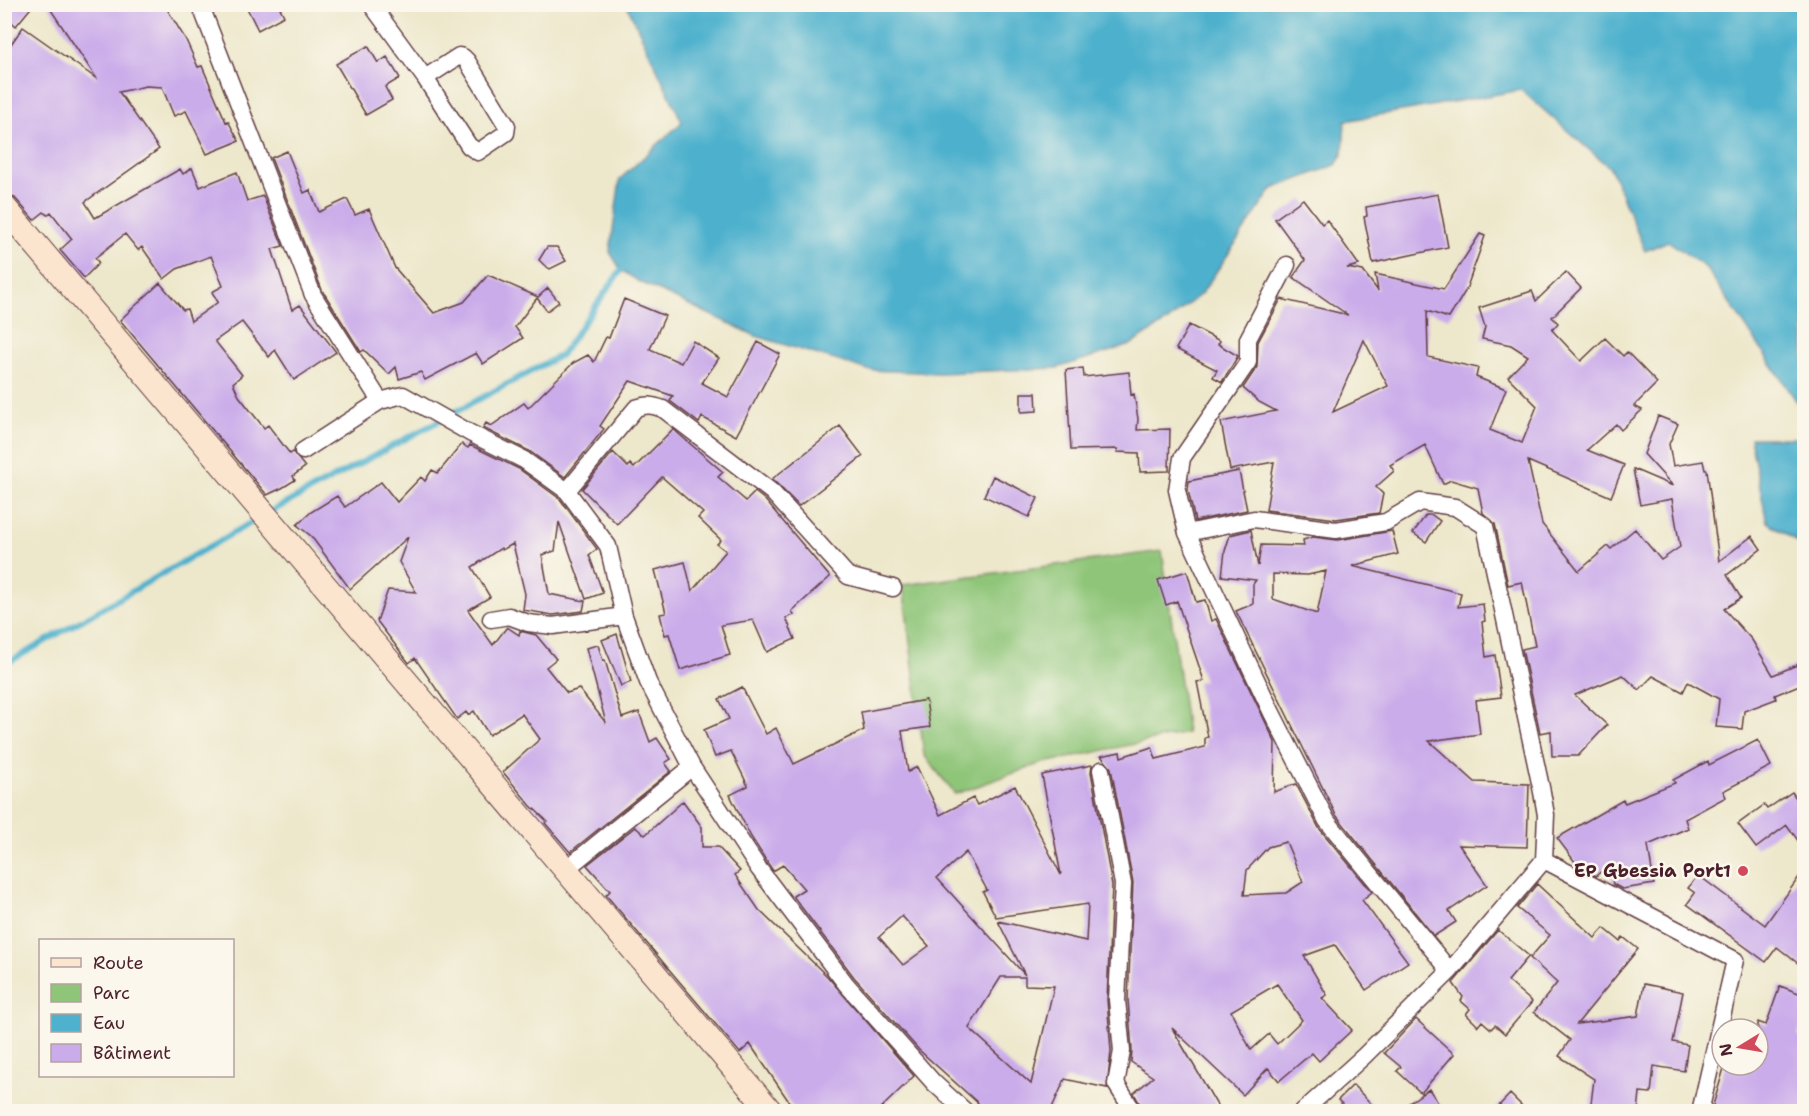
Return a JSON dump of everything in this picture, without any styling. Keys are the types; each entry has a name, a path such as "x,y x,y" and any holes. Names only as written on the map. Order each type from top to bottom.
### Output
{"street":[{"path":"200,4 313,296 380,401"},
{"path":"371,4 425,78 473,152 478,152 506,133 507,126 463,57 459,56 425,78"},
{"path":"4,207 771,1112"},
{"path":"1287,265 1248,339 1248,362 1182,458 1177,490 1187,533 1272,713 1327,821 1450,971"},
{"path":"303,451 380,401 403,394 470,433 524,460 567,492 608,546 624,616 648,682 692,767 759,868 846,984 934,1083 966,1112"},
{"path":"567,492 636,408 645,404 653,405 663,409 772,492 848,576 893,588"},
{"path":"1187,533 1254,519 1336,530 1386,522 1420,502 1455,507 1485,526 1546,815 1544,860 1450,971 1364,1056 1302,1112"},
{"path":"491,619 509,616 528,623 553,626 624,616"},
{"path":"566,869 692,767"},
{"path":"1101,770 1123,884 1117,1000 1122,1051 1116,1084 1134,1112"},
{"path":"1544,860 1735,960 1700,1112"}],"green space":[{"path":"1162,551 1187,733 1039,764 955,794 924,755 903,585"}],"water":[{"path":"627,5 1804,5 1804,412 1706,268 1668,241 1645,251 1611,169 1521,90 1345,121 1343,153 1336,165 1272,189 1202,293 1168,321 1130,345 1057,368 940,373 868,370 756,336 638,281 621,270 610,252 620,179 682,122"},
{"path":"1750,438 1804,438 1804,546 1767,522"}],"building":[{"path":"4,4 34,4 16,26 4,15"},
{"path":"47,4 164,4 186,40 198,67 202,66 226,122 228,121 239,141 207,154 186,111 174,116 162,87 146,86 119,92 159,149 85,202 95,218 180,169 183,174 192,168 200,187 237,172 247,201 263,196 283,246 272,249 292,310 300,305 336,352 294,380 275,350 269,357 242,322 215,341 242,375 233,383 239,396 264,428 268,425 290,454 293,452 305,467 293,476 295,480 267,495 120,320 160,283 183,310 187,309 191,321 218,302 212,292 223,286 211,256 177,269 164,279 142,247 138,250 125,234 95,258 99,263 84,278 60,250 72,239 51,212 47,215 44,212 34,220 14,197 4,193 4,54 23,27 97,79"},
{"path":"245,4 278,4 284,16 258,30"},
{"path":"368,46 378,63 387,57 400,78 385,87 392,100 366,115 336,64"},
{"path":"287,151 304,193 310,190 319,212 347,199 355,215 369,209 395,268 434,313 464,302 488,275 538,297 548,288 559,302 547,311 537,298 515,327 523,338 483,364 476,353 425,380 421,372 399,379 396,367 389,374 364,350 361,352 322,290 271,158"},
{"path":"1438,194 1448,247 1373,263 1364,217 1367,216 1366,207"},
{"path":"1303,199 1322,224 1327,220 1359,265 1347,268 1363,271 1378,291 1375,274 1444,289 1480,234 1485,236 1466,290 1449,318 1427,311 1428,357 1478,368 1476,377 1506,389 1490,430 1522,443 1537,406 1508,377 1528,356 1511,345 1482,339 1485,327 1479,308 1532,291 1536,301 1566,272 1581,288 1552,317 1558,323 1552,330 1581,361 1605,338 1623,356 1627,352 1657,383 1634,406 1642,410 1621,430 1616,424 1587,450 1624,465 1611,497 1528,461 1542,524 1579,571 1608,546 1611,549 1635,529 1661,560 1680,547 1672,499 1640,505 1633,469 1673,486 1644,454 1658,416 1678,424 1669,444 1673,466 1703,461 1705,470 1707,470 1719,561 1752,536 1761,549 1727,575 1741,598 1724,609 1752,640 1773,675 1804,662 1804,683 1775,695 1776,699 1744,711 1742,729 1716,727 1719,699 1688,682 1683,692 1653,676 1639,690 1623,675 1575,695 1607,725 1578,756 1552,756 1551,731 1540,733 1522,649 1535,646 1522,582 1508,585 1495,524 1483,513 1478,488 1451,480 1443,484 1425,445 1390,465 1394,471 1376,487 1383,494 1379,513 1336,519 1266,510 1274,462 1230,470 1221,422 1276,411 1259,402 1243,388 1257,367 1258,342 1281,299 1348,315 1293,277 1305,260 1275,219","holes":["1364,340 1388,386 1333,412"]},
{"path":"547,247 557,247 566,261 550,269 544,265 539,260"},
{"path":"624,299 665,316 650,349 681,363 693,341 719,358 702,383 728,397 758,342 780,354 736,436 702,417 699,423 670,401 673,396 630,381 600,426 604,429 565,477 529,451 483,428 486,423 491,426 524,403 528,408 573,363 588,355 594,362 606,337 609,338"},
{"path":"1189,325 1220,341 1218,344 1238,356 1222,382 1213,377 1217,370 1176,349"},
{"path":"1083,368 1084,377 1129,372 1131,395 1134,394 1138,419 1137,430 1170,429 1169,471 1140,472 1139,453 1117,452 1118,449 1071,450 1066,370"},
{"path":"1021,393 1036,393 1037,411 1021,412"},
{"path":"840,426 863,456 799,506 772,479"},
{"path":"673,429 723,472 718,477 746,501 755,492 765,500 830,577 792,611 794,615 786,618 795,639 767,652 753,620 721,625 730,655 680,670 669,634 665,635 660,614 666,613 655,570 685,562 692,591 726,551 717,544 721,540 698,518 703,513 662,477 617,524 582,489 613,452 628,467 630,464 634,468"},
{"path":"462,444 468,448 470,445 519,469 560,499 597,549 589,555 603,593 586,599 559,522 555,551 542,555 549,594 585,601 583,611 553,615 523,610 525,594 513,544 502,550 501,548 472,567 490,597 468,610 493,645 507,627 519,635 520,631 536,635 556,659 546,667 567,693 579,689 606,723 586,648 598,645 603,661 605,660 622,718 639,712 650,742 657,738 671,759 665,763 671,771 570,852 545,823 547,821 531,806 503,772 540,739 522,714 489,735 474,711 468,715 466,712 457,719 415,658 409,663 377,621 388,590 416,592 399,562 408,537 350,589 311,536 297,525 311,512 337,496 345,507 381,482 397,502 421,477 425,481 432,470 438,473"},
{"path":"1239,471 1247,510 1195,521 1188,490 1189,481"},
{"path":"993,476 1038,498 1029,517 984,496"},
{"path":"1426,515 1432,515 1440,521 1426,542 1413,533"},
{"path":"1251,530 1258,566 1261,545 1304,546 1303,540 1313,537 1338,540 1392,531 1398,554 1352,566 1461,593 1458,607 1483,604 1485,621 1482,622 1486,657 1495,655 1501,697 1476,700 1480,734 1429,741 1475,782 1529,784 1527,847 1459,845 1487,885 1449,911 1456,922 1434,936 1336,815 1236,611 1253,604 1253,584 1256,580 1222,576 1225,551 1230,535","holes":["1326,571 1317,614 1273,599 1273,574 1308,575"]},
{"path":"1187,571 1196,602 1205,600 1211,621 1216,619 1275,742 1274,792 1296,784 1319,828 1372,892 1362,900 1408,962 1366,990 1335,945 1304,956 1327,995 1322,998 1352,1030 1319,1061 1312,1053 1279,1081 1268,1068 1243,1095 1172,1028 1221,1112 1144,1112 1134,1093 1153,1077 1131,1062 1128,1000 1133,882 1111,768 1101,756 1120,752 1121,757 1152,747 1156,759 1205,747 1205,738 1208,737 1197,682 1204,681 1177,601 1166,605 1158,580","holes":["1286,842 1303,882 1286,893 1244,895 1247,870 1268,847","1277,984 1302,1020 1277,1044 1269,1034 1251,1050 1231,1011"]},
{"path":"617,634 631,682 621,686 602,640"},
{"path":"742,687 766,734 776,728 794,764 864,730 861,712 926,700 930,727 902,731 908,772 917,767 940,815 973,798 977,805 1015,786 1061,875 1042,775 1092,765 1091,772 1112,885 1107,1000 1111,1051 1107,1088 1065,1079 1050,1112 988,1112 919,1050 854,977 793,896 804,889 783,865 773,871 751,837 730,795 748,786 731,751 715,757 704,730 729,719 719,699","holes":["966,852 987,890 983,892 996,917 1088,904 1086,941 998,921 1025,975 937,878","902,916 929,946 903,965 879,937","1001,977 1025,977 1025,985 1054,986 1031,1084 969,1028"]},
{"path":"1758,740 1771,766 1723,791 1726,797 1685,819 1688,828 1648,845 1654,884 1622,889 1613,884 1609,864 1596,876 1578,866 1557,838 1623,800 1625,803 1675,783 1673,780 1708,761 1709,765"},
{"path":"1792,792 1804,810 1804,849 1787,825 1756,848 1738,824 1764,805 1767,809"},
{"path":"683,801 702,827 702,847 718,847 740,871 735,875 759,910 827,976 914,1076 877,1112 796,1112 750,1044 740,1053 606,895 610,891 587,865 635,827 645,835"},
{"path":"1804,870 1804,968 1777,947 1766,962 1687,904 1695,893 1688,888 1698,875 1765,925"},
{"path":"1537,884 1595,938 1604,928 1620,941 1623,937 1638,949 1577,1024 1638,1016 1644,984 1683,992 1673,1042 1688,1045 1684,1071 1654,1066 1651,1093 1640,1092 1638,1112 1590,1112 1594,1079 1559,1056 1570,1040 1534,1012 1557,983 1530,958 1550,935 1517,908"},
{"path":"1498,930 1529,956 1508,981 1532,1002 1505,1034 1495,1025 1491,1029 1482,1021 1478,1026 1466,1014 1470,1009 1461,1001 1463,997 1453,983"},
{"path":"1780,986 1804,995 1804,1018 1798,1036 1804,1038 1804,1112 1711,1112 1721,1077 1770,1077 1769,1017"},
{"path":"1416,1019 1454,1054 1421,1093 1397,1071 1401,1067 1384,1053"},
{"path":"1353,1085 1379,1112 1350,1112 1338,1100"},
{"path":"1429,1089 1444,1112 1396,1112"},
{"path":"1510,1094 1528,1112 1493,1112"}],"waterway":[{"path":"270,512 561,355 621,270"},
{"path":"4,665 261,517"}],"place":[{"name":"EP Gbessia Port1","path":"1743,871"}]}
